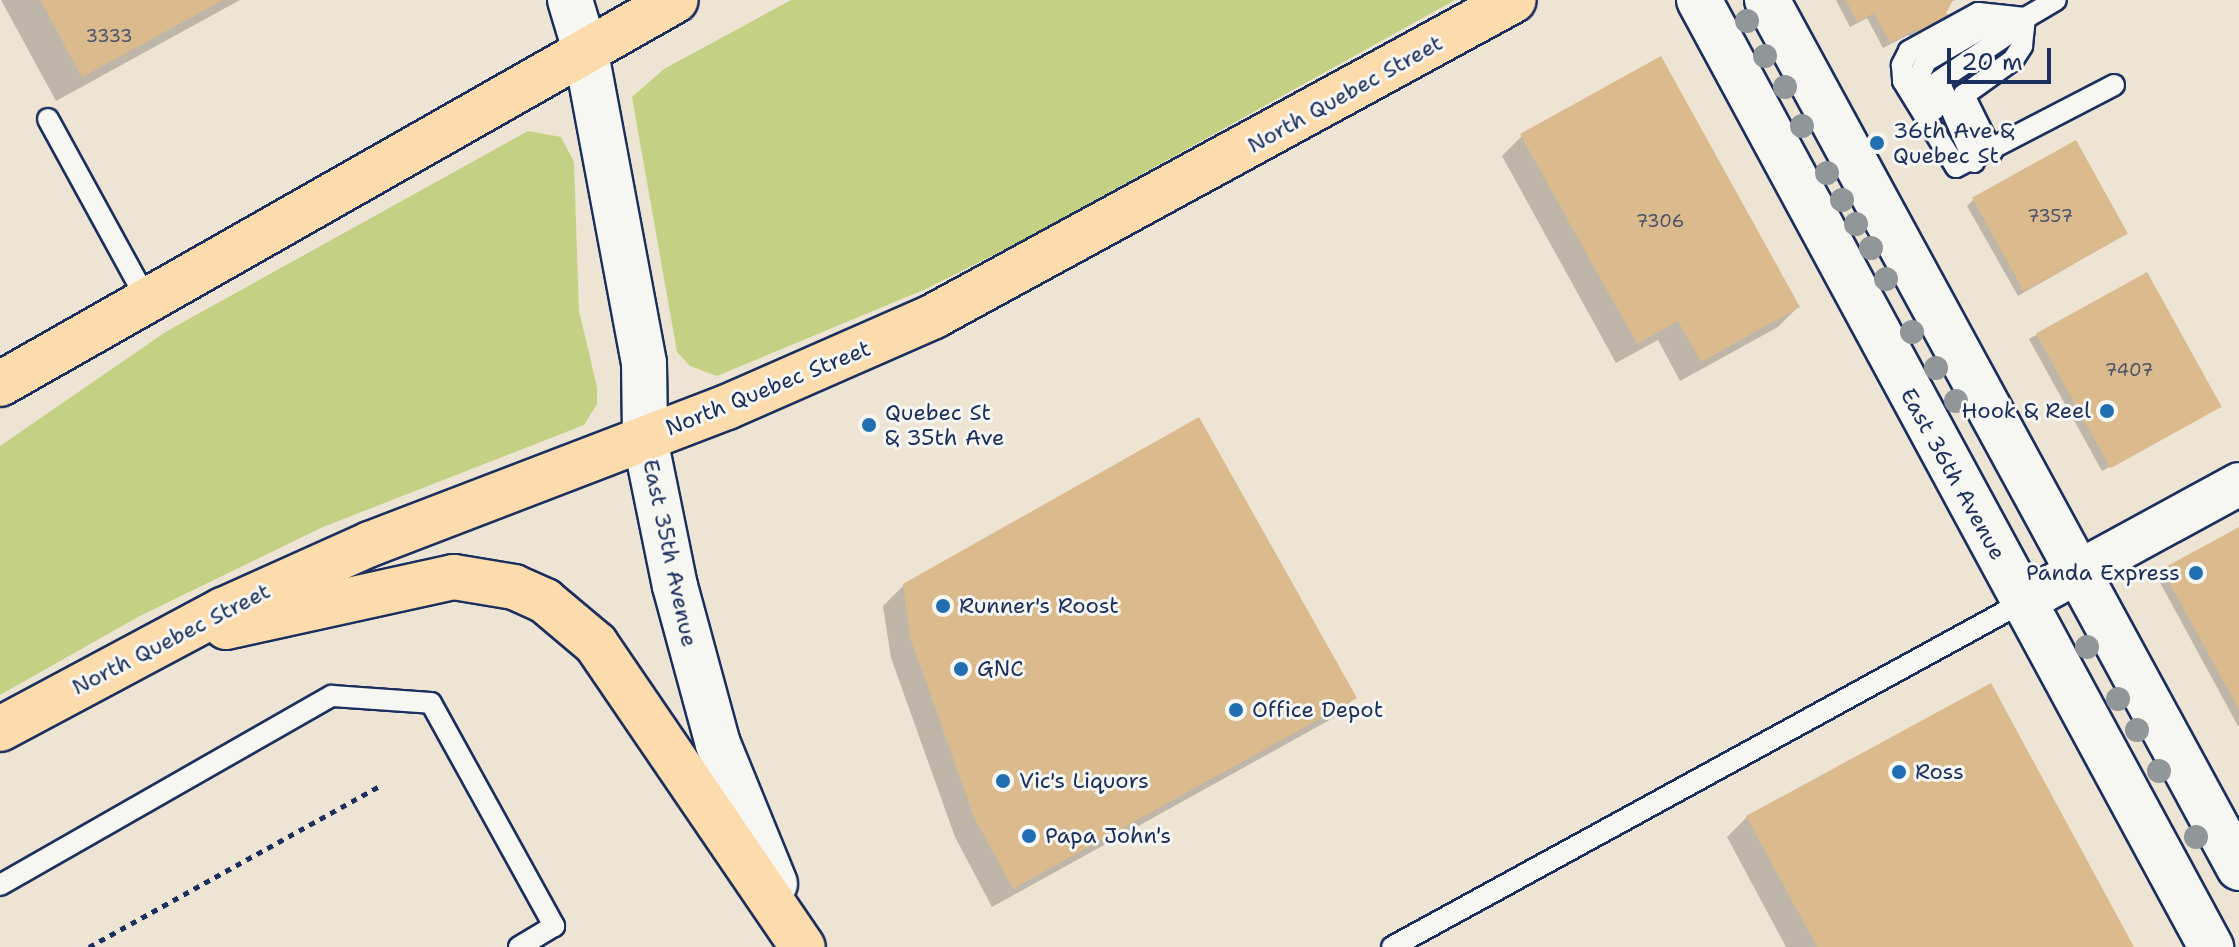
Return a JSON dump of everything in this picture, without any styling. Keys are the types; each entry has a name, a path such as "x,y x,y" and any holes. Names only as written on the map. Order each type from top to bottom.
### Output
{"main road":[{"path":"0,384 676,0"},
{"name":"North Quebec Street","path":"0,729 165,639 370,544 645,439 868,347 1004,282 1514,0"},
{"path":"165,639 454,577 514,587 545,601 596,644 805,947"}],"street":[{"name":"East 35th Avenue","path":"570,0 586,53 644,363 645,439 675,586 718,744 758,849 805,947"},
{"name":"East 36th Avenue","path":"1699,0 2211,947"},
{"path":"1767,0 2239,868"},
{"path":"2023,602 2239,484"}],"lane":[{"path":"1977,159 1939,81 2012,34 2025,18 2056,0"},
{"path":"2025,18 1978,13 1909,51 1902,65 1903,81 1947,159 1956,167 1977,159 2114,85"},
{"path":"1977,159 1964,95 2013,60 2022,46 2025,18"},
{"path":"48,119 147,300"},
{"path":"1392,947 2023,602"},
{"path":"0,885 332,696 431,703 554,926 519,947"}],"path":[{"path":"89,947 381,785"}],"green space":[{"path":"791,0 1455,0 1027,238 928,288 717,376 690,366 677,352 632,97 664,69"},
{"path":"528,131 561,137 574,162 579,311 597,387 597,404 584,425 323,527 138,617 0,695 0,446 167,331"}],"building":[{"path":"40,0 223,0 82,77"},
{"path":"1846,0 1953,0 1946,13 2004,60 1975,76 1915,30 1890,43 1874,13 1857,22"},
{"path":"1661,56 1800,307 1701,362 1678,321 1637,344 1520,134"},
{"path":"2076,140 2128,234 2024,291 1972,198"},
{"path":"2147,272 2222,407 2111,468 2036,334"},
{"path":"1199,417 1357,698 1013,889 974,817 910,637 903,584"},
{"path":"2239,527 2239,710 2162,569"},
{"path":"1991,683 2134,947 1817,947 1746,816"}],"place":[{"name":"36th Ave & Quebec St","path":"1877,143"},
{"name":"Hook & Reel","path":"2107,411"},
{"name":"Quebec St & 35th Ave","path":"869,425"},
{"name":"Panda Express","path":"2196,573"},
{"name":"Runner's Roost","path":"943,606"},
{"name":"GNC","path":"961,669"},
{"name":"Office Depot","path":"1236,710"},
{"name":"Ross","path":"1899,772"},
{"name":"Vic's Liquors","path":"1003,781"},
{"name":"Papa John's","path":"1029,836"}]}
